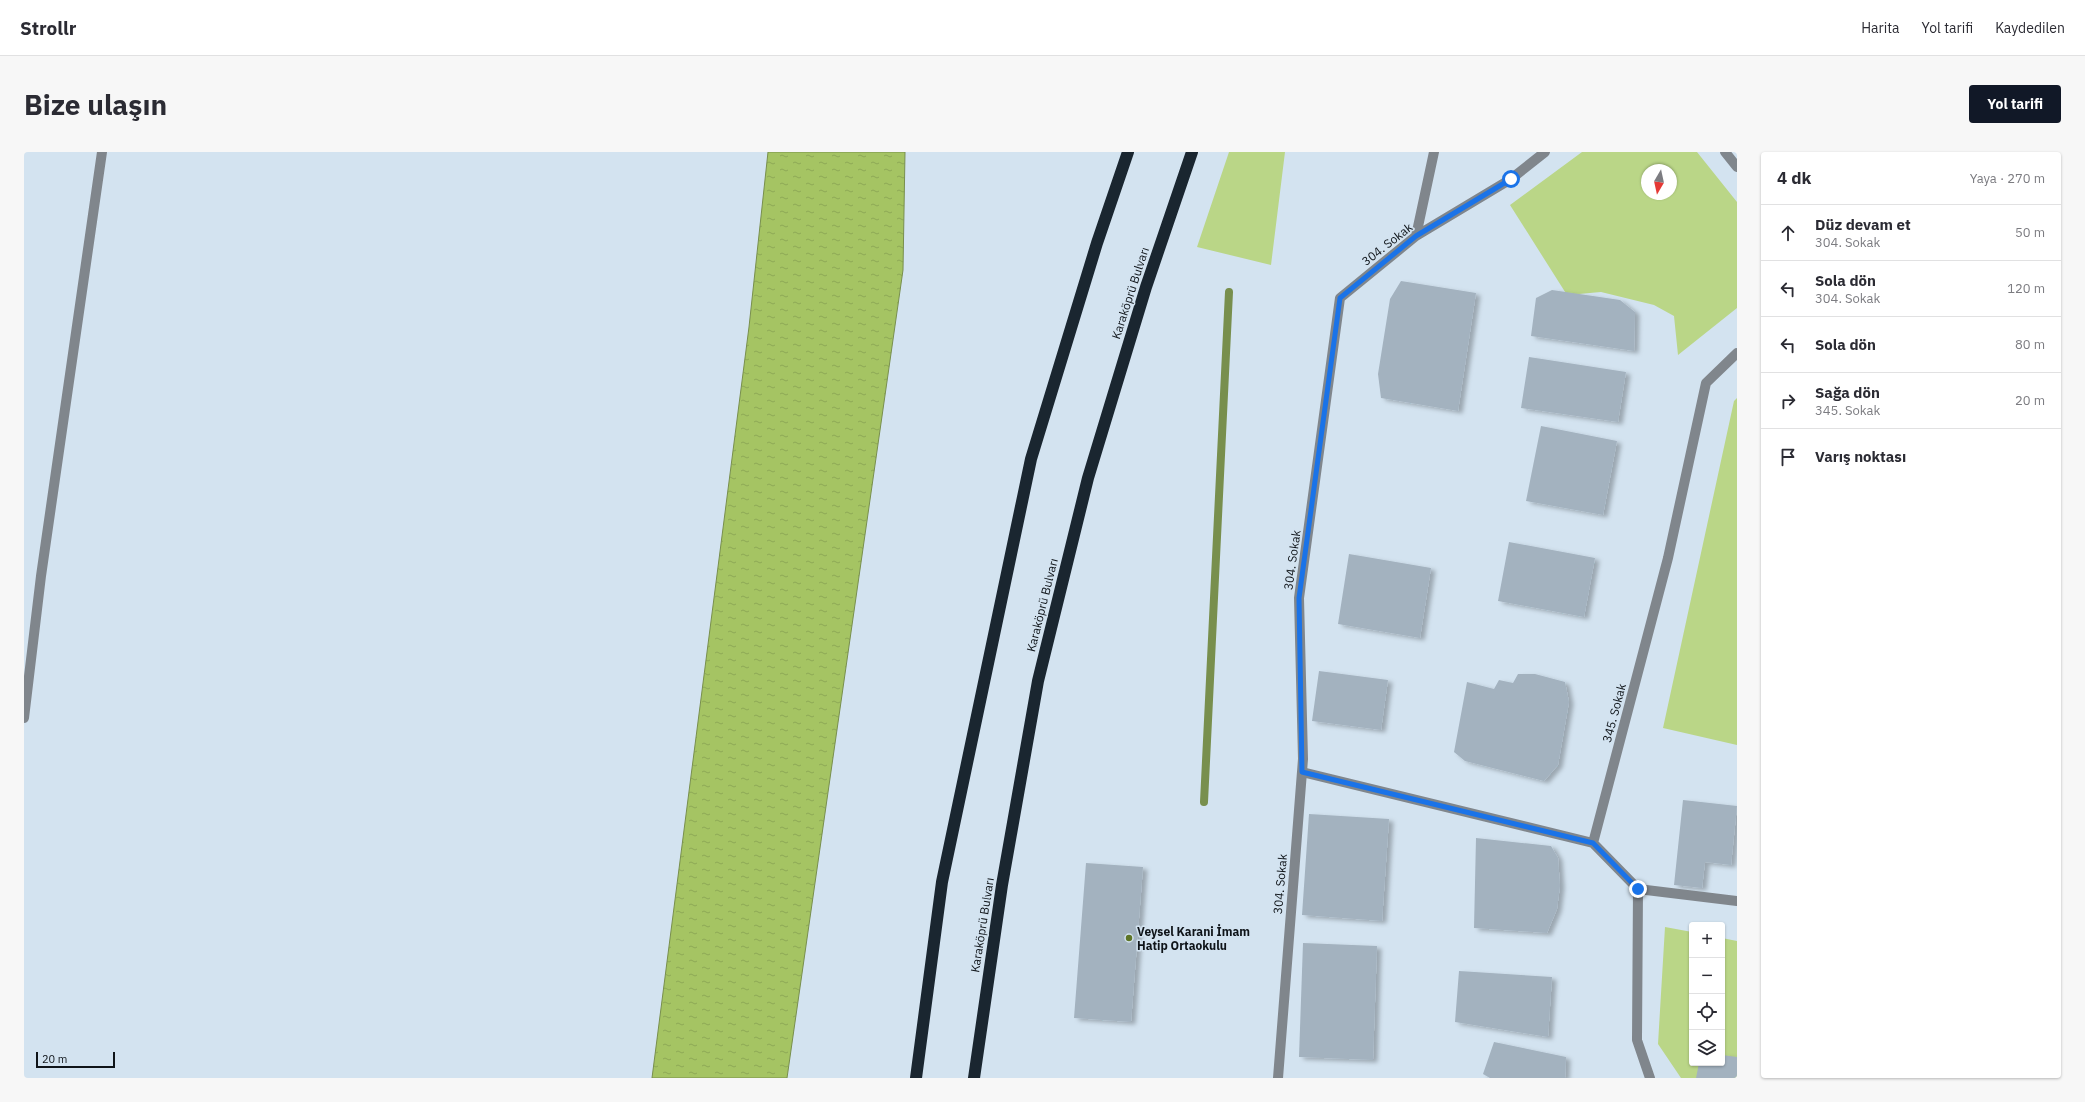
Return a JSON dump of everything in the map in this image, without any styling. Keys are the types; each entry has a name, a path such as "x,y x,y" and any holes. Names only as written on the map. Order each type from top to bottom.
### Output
{"highway":[{"path":"916,1078 942,882 1031,459 1096,243 1128,152"},
{"name":"Karaköprü Bulvarı","path":"974,1078 1002,885 1038,681 1088,478 1146,287 1192,152"}],"street":[{"path":"24,718 41,576 102,152"},
{"path":"1416,236 1434,152"},
{"name":"304. Sokak","path":"1278,1078 1302,772 1299,598 1340,298 1416,236 1511,179 1545,152"},
{"path":"1725,152 1737,167"},
{"name":"345. Sokak","path":"1593,843 1668,558 1706,383 1737,353"},
{"path":"1302,772 1593,843 1638,889 1737,901"},
{"path":"1638,889 1637,1040 1650,1078"}],"shaded area":[{"path":"1229,152 1285,152 1271,265 1197,247"},
{"path":"1582,152 1697,152 1737,202 1737,308 1678,355 1674,316 1654,305 1601,292 1567,295 1510,205"},
{"path":"1737,398 1737,745 1663,728 1734,401"},
{"path":"1665,927 1689,931 1689,1066 1725,1066 1725,939 1737,941 1737,1078 1681,1078 1658,1044"}],"water":[{"path":"768,152 905,152 903,270 787,1078 652,1078 749,327"}],"building":[{"path":"1401,281 1476,293 1458,411 1381,398 1378,374 1390,299"},
{"path":"1552,290 1620,300 1635,312 1634,351 1531,336 1536,298"},
{"path":"1529,357 1626,372 1618,422 1521,408"},
{"path":"1541,426 1617,441 1603,515 1526,501"},
{"path":"1509,542 1595,558 1584,617 1498,601"},
{"path":"1349,554 1431,568 1420,638 1338,624"},
{"path":"1319,671 1388,680 1381,730 1312,721"},
{"path":"1518,674 1535,674 1565,682 1569,702 1558,765 1544,781 1465,761 1454,752 1467,682 1494,689 1499,680 1513,683"},
{"path":"1683,800 1737,806 1731,865 1705,862 1702,888 1674,885"},
{"path":"1309,814 1389,819 1382,921 1302,915"},
{"path":"1476,838 1551,846 1558,858 1560,886 1557,909 1547,933 1474,928"},
{"path":"1086,863 1143,867 1131,1022 1074,1018"},
{"path":"1303,943 1377,946 1373,1060 1299,1057"},
{"path":"1459,971 1552,977 1548,1037 1455,1022"},
{"path":"1494,1042 1566,1057 1565,1078 1490,1078 1483,1074"},
{"path":"1725,1055 1737,1057 1737,1078 1696,1078 1698,1066 1725,1066"}],"waterway":[{"path":"1204,802 1229,292"}],"place":[{"name":"Veysel Karani İmam Hatip Ortaokulu","path":"1129,938"}],"route":[{"path":"1511,179 1416,236 1340,298 1299,598 1303,760 1302,772 1593,843 1638,889"}]}
